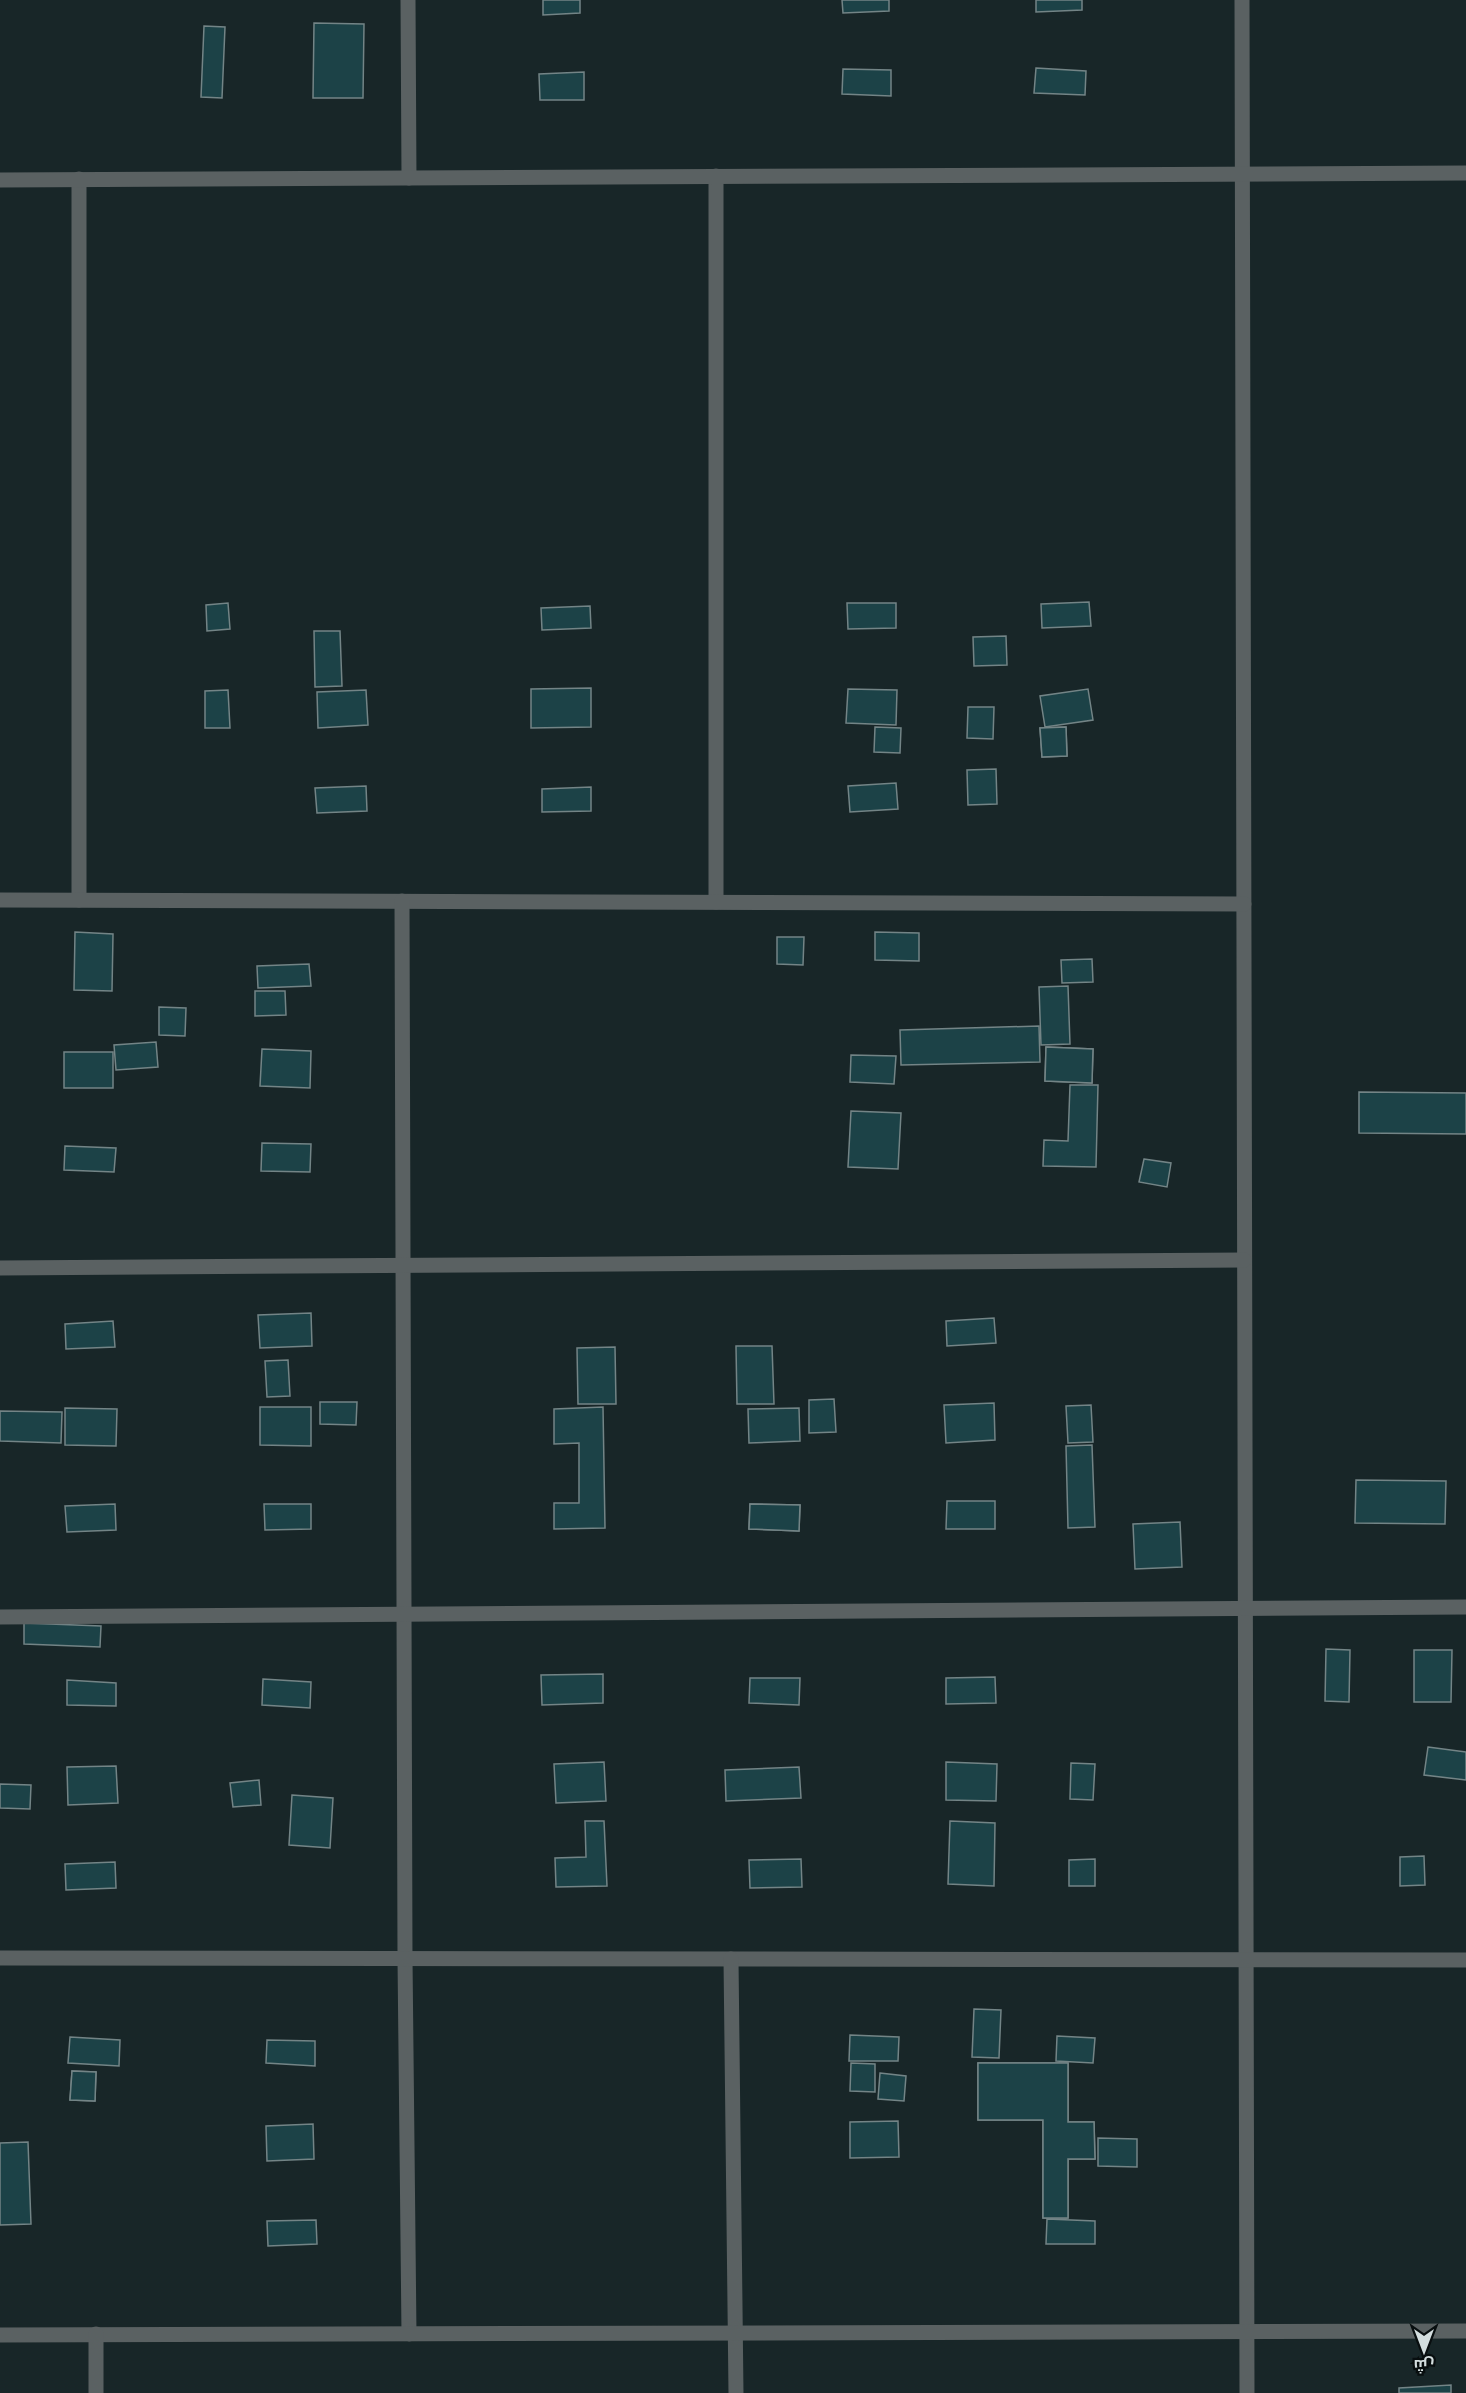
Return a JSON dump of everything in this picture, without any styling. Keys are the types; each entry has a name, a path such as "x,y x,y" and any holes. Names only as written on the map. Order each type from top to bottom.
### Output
{"street":[{"path":"408,0 410,178"},
{"path":"1242,0 1247,2393"},
{"path":"0,180 1466,172"},
{"path":"716,176 716,902"},
{"path":"79,179 79,900"},
{"path":"0,900 1244,904"},
{"path":"402,902 405,1959 410,2334"},
{"path":"0,1268 1245,1260"},
{"path":"0,1617 1466,1607"},
{"path":"0,1958 1466,1959"},
{"path":"731,1959 736,2393"},
{"path":"0,2334 1466,2331"},
{"path":"96,2334 96,2393"}],"building":[{"path":"543,0 580,0 580,13 543,15"},
{"path":"842,0 889,0 889,11 843,13"},
{"path":"1036,0 1082,0 1082,10 1036,12"},
{"path":"314,23 364,24 363,98 313,98"},
{"path":"204,26 225,27 222,98 201,97"},
{"path":"1036,68 1086,71 1085,95 1034,93"},
{"path":"843,69 891,70 891,96 842,94"},
{"path":"584,72 584,100 540,100 539,74"},
{"path":"1089,602 1091,626 1042,628 1041,604"},
{"path":"228,603 230,629 207,631 206,605"},
{"path":"847,603 896,603 896,628 848,629"},
{"path":"590,606 591,628 542,630 541,608"},
{"path":"314,631 340,631 342,686 315,687"},
{"path":"1006,636 1007,665 974,666 973,637"},
{"path":"591,688 591,727 531,728 531,689"},
{"path":"848,689 897,690 896,725 846,723"},
{"path":"1088,689 1093,720 1045,727 1040,696"},
{"path":"228,690 230,728 205,728 205,691"},
{"path":"366,690 368,725 318,728 317,692"},
{"path":"968,707 994,707 993,739 967,738"},
{"path":"875,727 901,728 900,753 874,752"},
{"path":"1066,727 1067,756 1042,757 1040,728"},
{"path":"1066,727 1067,756 1042,757 1040,728"},
{"path":"996,769 997,804 968,805 967,770"},
{"path":"896,783 898,809 850,812 848,786"},
{"path":"366,786 367,811 317,813 315,788"},
{"path":"591,787 591,811 542,812 542,789"},
{"path":"75,932 113,934 112,991 74,990"},
{"path":"875,932 919,933 919,961 875,960"},
{"path":"777,937 804,937 803,965 777,964"},
{"path":"1092,959 1093,982 1062,983 1061,960"},
{"path":"309,964 311,986 258,988 257,966"},
{"path":"1068,986 1070,1044 1041,1045 1039,987"},
{"path":"255,991 285,991 286,1015 255,1016"},
{"path":"159,1007 186,1008 185,1036 159,1035"},
{"path":"1039,1026 1040,1062 901,1065 900,1030"},
{"path":"156,1042 158,1067 116,1070 114,1045"},
{"path":"1046,1047 1093,1049 1092,1083 1045,1081"},
{"path":"1046,1047 1093,1049 1092,1083 1045,1081"},
{"path":"262,1049 311,1051 310,1088 260,1086"},
{"path":"64,1052 113,1052 113,1088 64,1088"},
{"path":"851,1055 896,1056 894,1084 850,1082"},
{"path":"1070,1085 1098,1085 1096,1167 1043,1166 1044,1140 1068,1141"},
{"path":"1359,1092 1466,1093 1466,1134 1359,1133"},
{"path":"851,1111 901,1113 898,1169 848,1167"},
{"path":"262,1143 311,1144 310,1172 261,1171"},
{"path":"65,1146 116,1148 114,1172 64,1170"},
{"path":"1144,1159 1171,1163 1167,1187 1139,1182"},
{"path":"311,1313 312,1346 260,1348 258,1315"},
{"path":"994,1318 996,1343 947,1346 946,1321"},
{"path":"113,1321 115,1347 66,1349 65,1324"},
{"path":"736,1346 772,1346 774,1404 737,1404"},
{"path":"615,1347 616,1404 578,1404 577,1348"},
{"path":"288,1360 290,1396 267,1397 265,1361"},
{"path":"834,1399 836,1432 809,1433 809,1400"},
{"path":"320,1402 357,1402 356,1425 320,1424"},
{"path":"994,1403 995,1440 946,1443 944,1405"},
{"path":"1091,1405 1093,1442 1068,1443 1066,1406"},
{"path":"260,1407 311,1407 311,1446 260,1445"},
{"path":"603,1407 605,1528 554,1529 554,1503 579,1503 579,1443 554,1444 554,1409"},
{"path":"65,1408 117,1409 116,1446 65,1445"},
{"path":"799,1408 800,1441 749,1443 748,1409"},
{"path":"0,1411 62,1412 61,1443 0,1441"},
{"path":"1092,1445 1095,1527 1068,1528 1066,1446"},
{"path":"1356,1480 1446,1481 1445,1524 1355,1523"},
{"path":"947,1501 995,1501 995,1529 946,1529"},
{"path":"115,1504 116,1530 67,1532 65,1506"},
{"path":"264,1504 311,1504 311,1529 265,1530"},
{"path":"750,1504 800,1505 799,1531 749,1529"},
{"path":"750,1504 800,1505 799,1531 749,1529"},
{"path":"1180,1522 1182,1567 1135,1569 1133,1524"},
{"path":"24,1623 101,1626 100,1647 24,1644"},
{"path":"1326,1649 1350,1650 1349,1702 1325,1701"},
{"path":"1414,1650 1452,1650 1451,1702 1414,1702"},
{"path":"603,1674 603,1703 542,1705 541,1675"},
{"path":"995,1677 996,1703 946,1704 946,1678"},
{"path":"750,1678 800,1678 799,1705 749,1703"},
{"path":"263,1679 311,1682 310,1708 262,1705"},
{"path":"67,1680 116,1683 116,1706 67,1705"},
{"path":"1428,1747 1466,1752 1466,1780 1424,1775"},
{"path":"604,1762 606,1801 556,1803 554,1764"},
{"path":"946,1762 997,1764 996,1801 946,1800"},
{"path":"1071,1763 1095,1764 1093,1800 1070,1799"},
{"path":"116,1766 118,1803 68,1805 67,1767"},
{"path":"799,1767 801,1798 726,1801 725,1770"},
{"path":"259,1780 261,1805 233,1807 230,1783"},
{"path":"0,1784 31,1785 30,1809 0,1808"},
{"path":"292,1795 333,1798 330,1848 289,1845"},
{"path":"585,1821 604,1821 607,1886 556,1887 555,1858 586,1857"},
{"path":"950,1821 995,1823 994,1886 948,1884"},
{"path":"1424,1856 1425,1885 1400,1886 1400,1857"},
{"path":"801,1859 802,1887 750,1888 749,1860"},
{"path":"1095,1859 1095,1886 1069,1886 1069,1860"},
{"path":"115,1862 116,1888 66,1890 65,1864"},
{"path":"974,2009 1001,2010 999,2058 972,2057"},
{"path":"850,2035 899,2037 898,2061 849,2061"},
{"path":"1057,2036 1095,2038 1093,2063 1056,2061"},
{"path":"70,2037 120,2040 119,2066 68,2063"},
{"path":"267,2040 315,2041 315,2066 266,2063"},
{"path":"851,2063 875,2064 875,2092 850,2091"},
{"path":"978,2063 1068,2063 1068,2122 1094,2122 1095,2159 1068,2159 1068,2218 1043,2218 1043,2120 978,2120"},
{"path":"978,2063 1068,2063 1068,2122 1094,2122 1095,2159 1068,2159 1068,2218 1043,2218 1043,2120 978,2120"},
{"path":"72,2071 96,2072 95,2101 70,2100"},
{"path":"72,2071 96,2072 95,2101 70,2100"},
{"path":"880,2073 906,2076 904,2101 878,2099"},
{"path":"898,2121 899,2157 850,2158 850,2122"},
{"path":"313,2124 314,2159 267,2161 266,2126"},
{"path":"1098,2138 1137,2139 1137,2167 1098,2166"},
{"path":"28,2142 31,2224 0,2225 0,2143"},
{"path":"1047,2219 1095,2221 1095,2244 1046,2244"},
{"path":"316,2220 317,2244 268,2246 267,2221"},
{"path":"1451,2385 1451,2393 1399,2393 1399,2388"}]}
